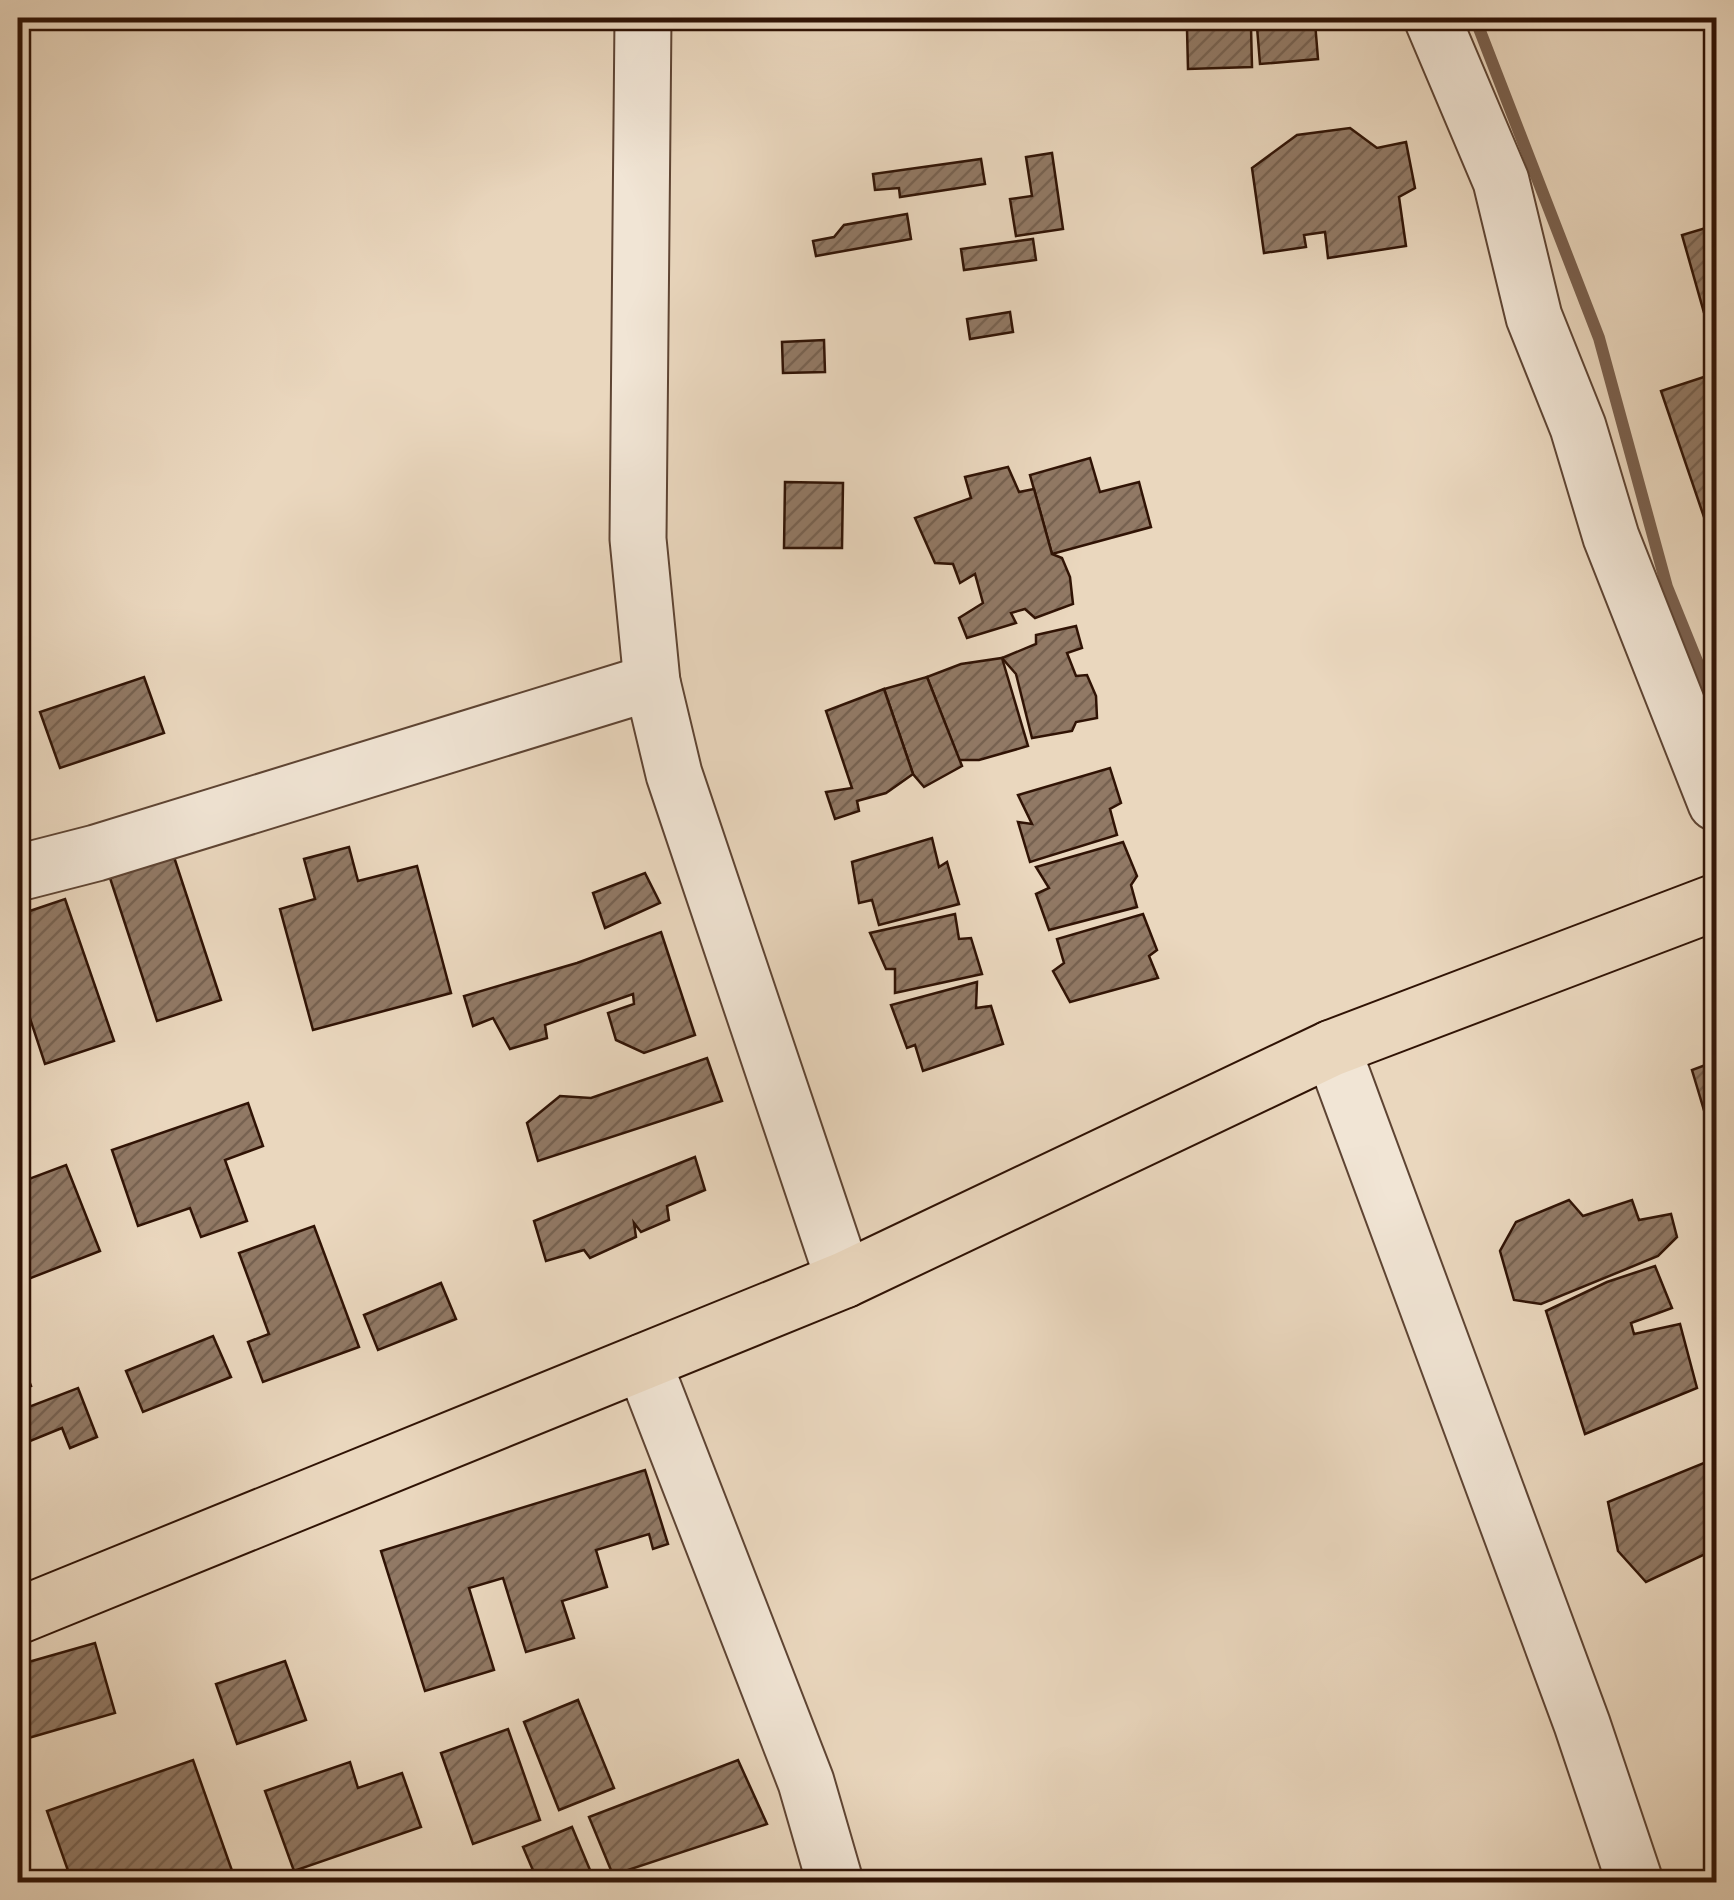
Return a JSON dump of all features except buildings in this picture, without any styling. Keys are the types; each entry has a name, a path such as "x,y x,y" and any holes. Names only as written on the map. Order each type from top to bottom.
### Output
{"main road":[{"path":"18,1616 844,1280 1332,1048 1716,902"}],"street":[{"path":"643,18 638,540 652,682 674,774 844,1280"},
{"path":"1432,18 1501,182 1534,317 1578,427 1610,538 1716,803"},
{"path":"18,874 652,682"},
{"path":"1332,1048 1582,1724 1635,1882"},
{"path":"642,1362 806,1782 835,1882"}],"waterway":[{"path":"1475,18 1599,338 1667,587 1716,708"}]}
